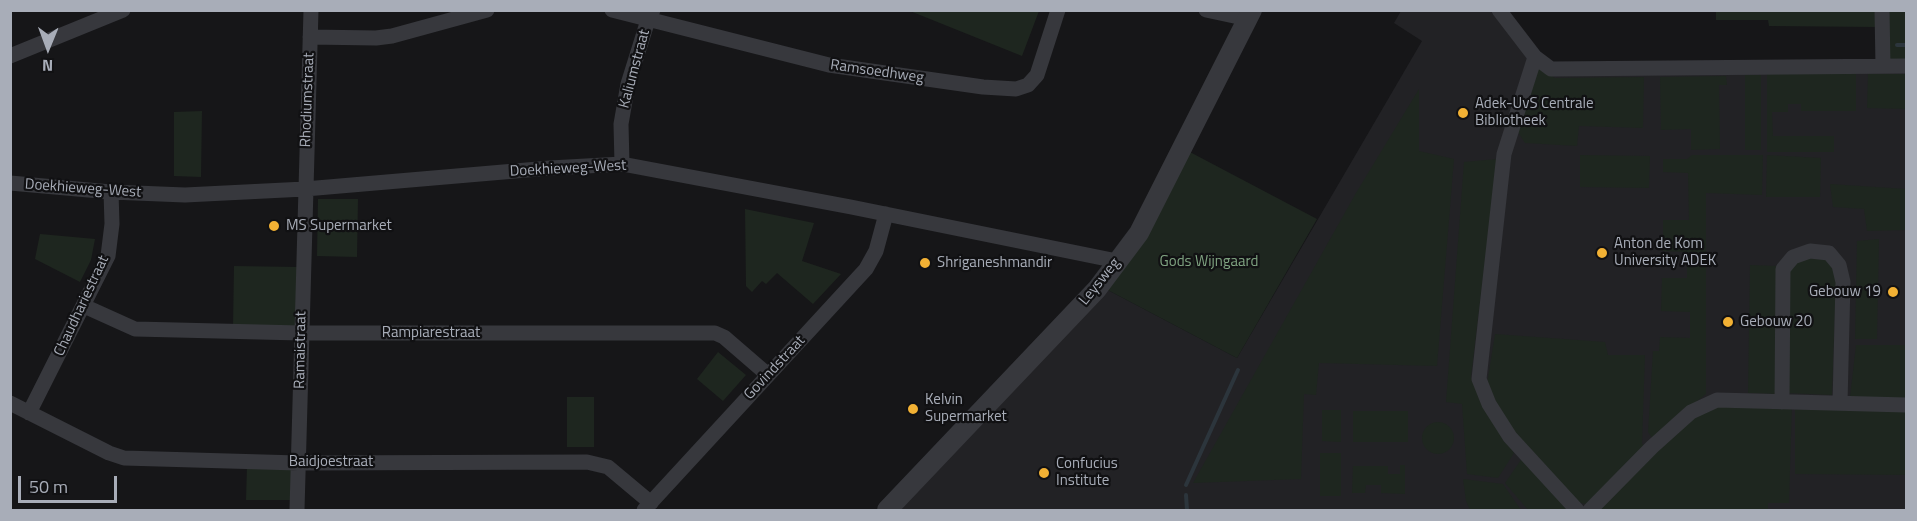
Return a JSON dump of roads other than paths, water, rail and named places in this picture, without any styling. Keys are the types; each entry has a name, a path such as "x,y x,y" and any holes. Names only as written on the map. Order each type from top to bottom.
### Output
{"street":[{"path":"10,56 123,10"},
{"name":"Rhodiumstraat","path":"305,189 311,10"},
{"path":"310,37 376,38 392,36 487,10"},
{"name":"Ramsoedhweg","path":"612,10 651,15 829,65 983,87 1016,89 1028,85 1037,75 1058,10"},
{"path":"1206,10 1250,15"},
{"path":"1499,10 1535,57 1551,69 1906,66"},
{"path":"1882,10 1883,66"},
{"name":"Kaliumstraat","path":"622,164 621,124 628,84 651,15"},
{"name":"Leysweg","path":"887,510 1097,289 1139,233 1250,15"},
{"path":"1535,57 1504,154 1479,379 1489,404 1510,437 1577,510"},
{"name":"Doekhieweg-West","path":"10,183 111,192 185,195 305,189 622,164 1117,261"},
{"name":"Ramaistraat","path":"297,510 305,189"},
{"name":"Chaudhariestraat","path":"29,413 108,256 112,224 111,192"},
{"name":"Govindstraat","path":"647,507 866,269 876,250 886,214"},
{"path":"1782,402 1783,270 1793,257 1810,251 1828,253 1839,265 1843,282 1840,403"},
{"name":"Rampiarestraat","path":"84,306 135,329 301,333 715,333 724,337 768,375"},
{"path":"1590,510 1690,412 1717,400 1906,405"},
{"name":"Baidjoestraat","path":"10,404 109,453 124,458 298,463 587,462 608,467 647,507"}],"waterway":[{"path":"1897,45 1906,45"},
{"path":"1186,485 1238,370"},
{"path":"1186,495 1187,510"}],"place":[{"name":"Adek-UvS Centrale Bibliotheek","path":"1463,113"},
{"name":"MS Supermarket","path":"274,226"},
{"name":"Anton de Kom University ADEK","path":"1602,253"},
{"name":"Shriganeshmandir","path":"925,263"},
{"name":"Gebouw 19","path":"1893,292"},
{"name":"Gebouw 20","path":"1728,322"},
{"name":"Kelvin Supermarket","path":"913,409"},
{"name":"Confucius Institute","path":"1044,473"}],"park label":[{"name":"Gods Wijngaard","path":"1209,262"}]}
